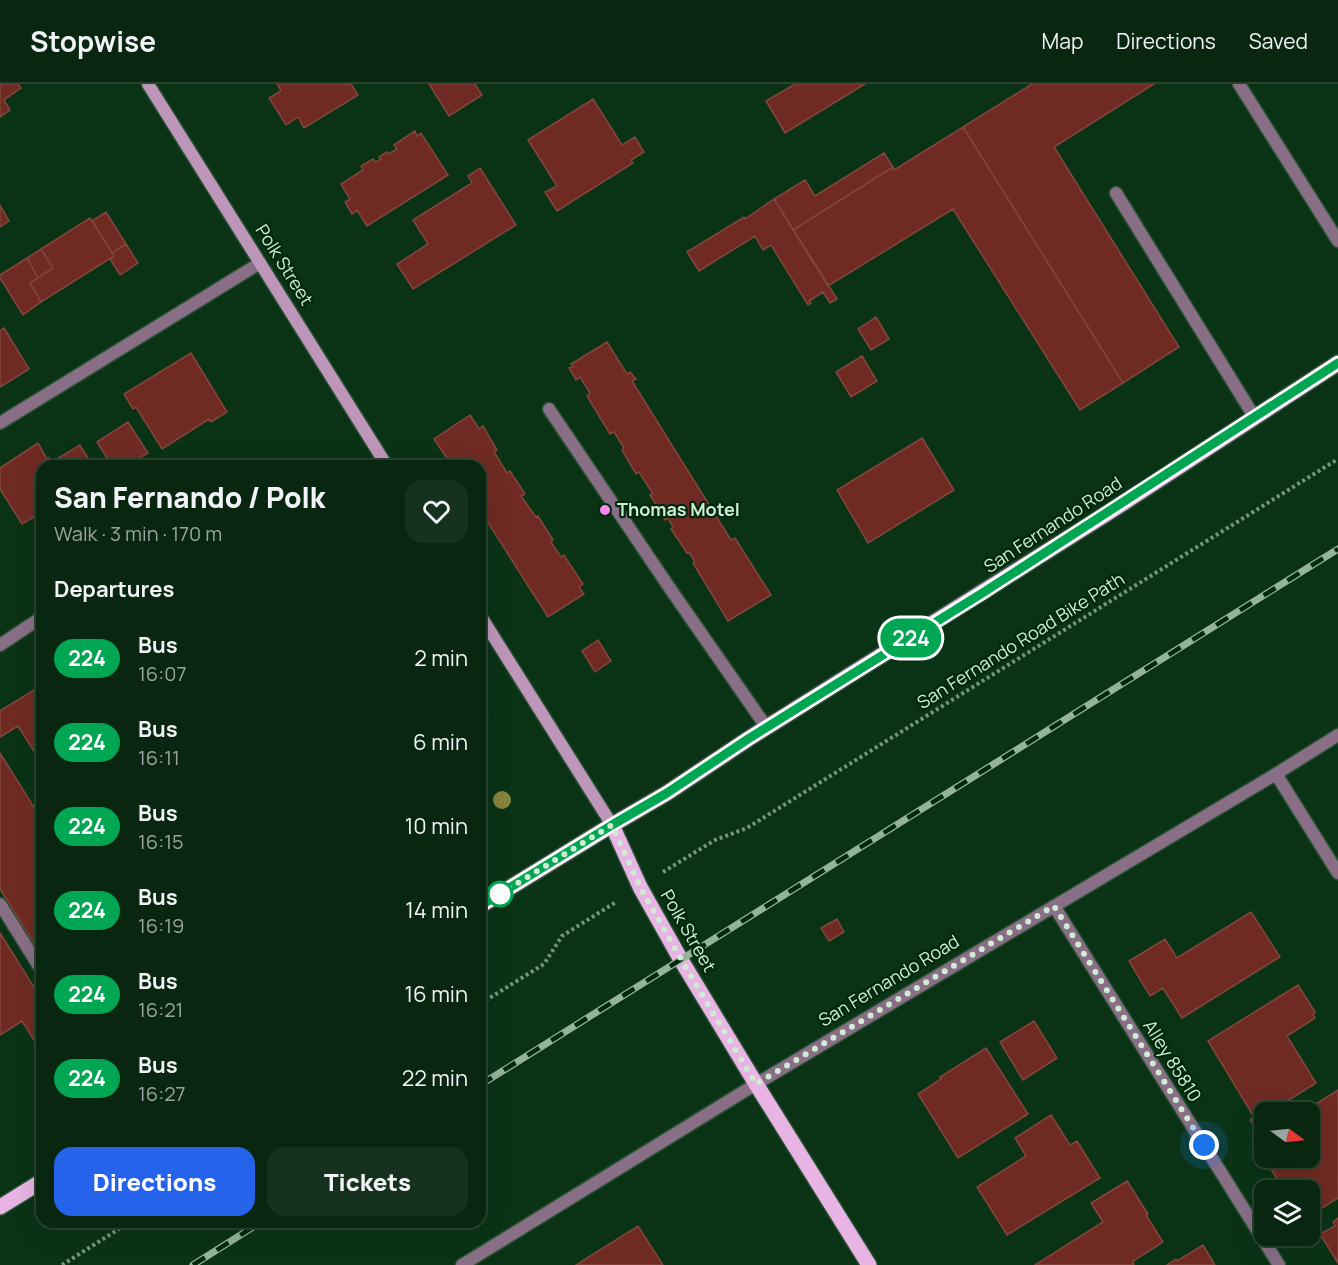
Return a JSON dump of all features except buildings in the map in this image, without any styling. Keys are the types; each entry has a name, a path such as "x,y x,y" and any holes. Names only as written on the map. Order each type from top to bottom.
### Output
{"main road":[{"name":"San Fernando Road","path":"486,902 667,793 984,592 1338,363"},
{"name":"Polk Street","path":"612,825 640,887 685,966 869,1265"},
{"path":"0,1207 36,1185"}],"street":[{"name":"Polk Street","path":"148,84 383,460"},
{"path":"1239,84 1338,241"},
{"path":"1116,193 1255,418"},
{"path":"0,423 260,263"},
{"path":"549,409 767,728"},
{"path":"0,645 36,621"},
{"name":"Polk Street","path":"486,625 612,825"},
{"name":"San Fernando Road","path":"462,1265 756,1084 1338,735"},
{"path":"1276,774 1338,873"},
{"path":"0,904 36,961"},
{"name":"Alley 85810","path":"1054,906 1279,1265"}],"path":[{"name":"San Fernando Road Bike Path","path":"715,840 747,828 1338,459"},
{"path":"486,1000 544,964 562,936"},
{"path":"62,1265 121,1228"}],"railway":[{"path":"486,1081 1338,549"},
{"path":"193,1265 252,1228"}],"bus line":[{"name":"224","path":"486,902 667,793 748,739 1108,513 1338,363"}],"place":[{"name":"Thomas Motel","path":"605,510"}],"route":[{"path":"500,894 612,825 640,887 756,1084 1054,906 1204,1145"}]}
